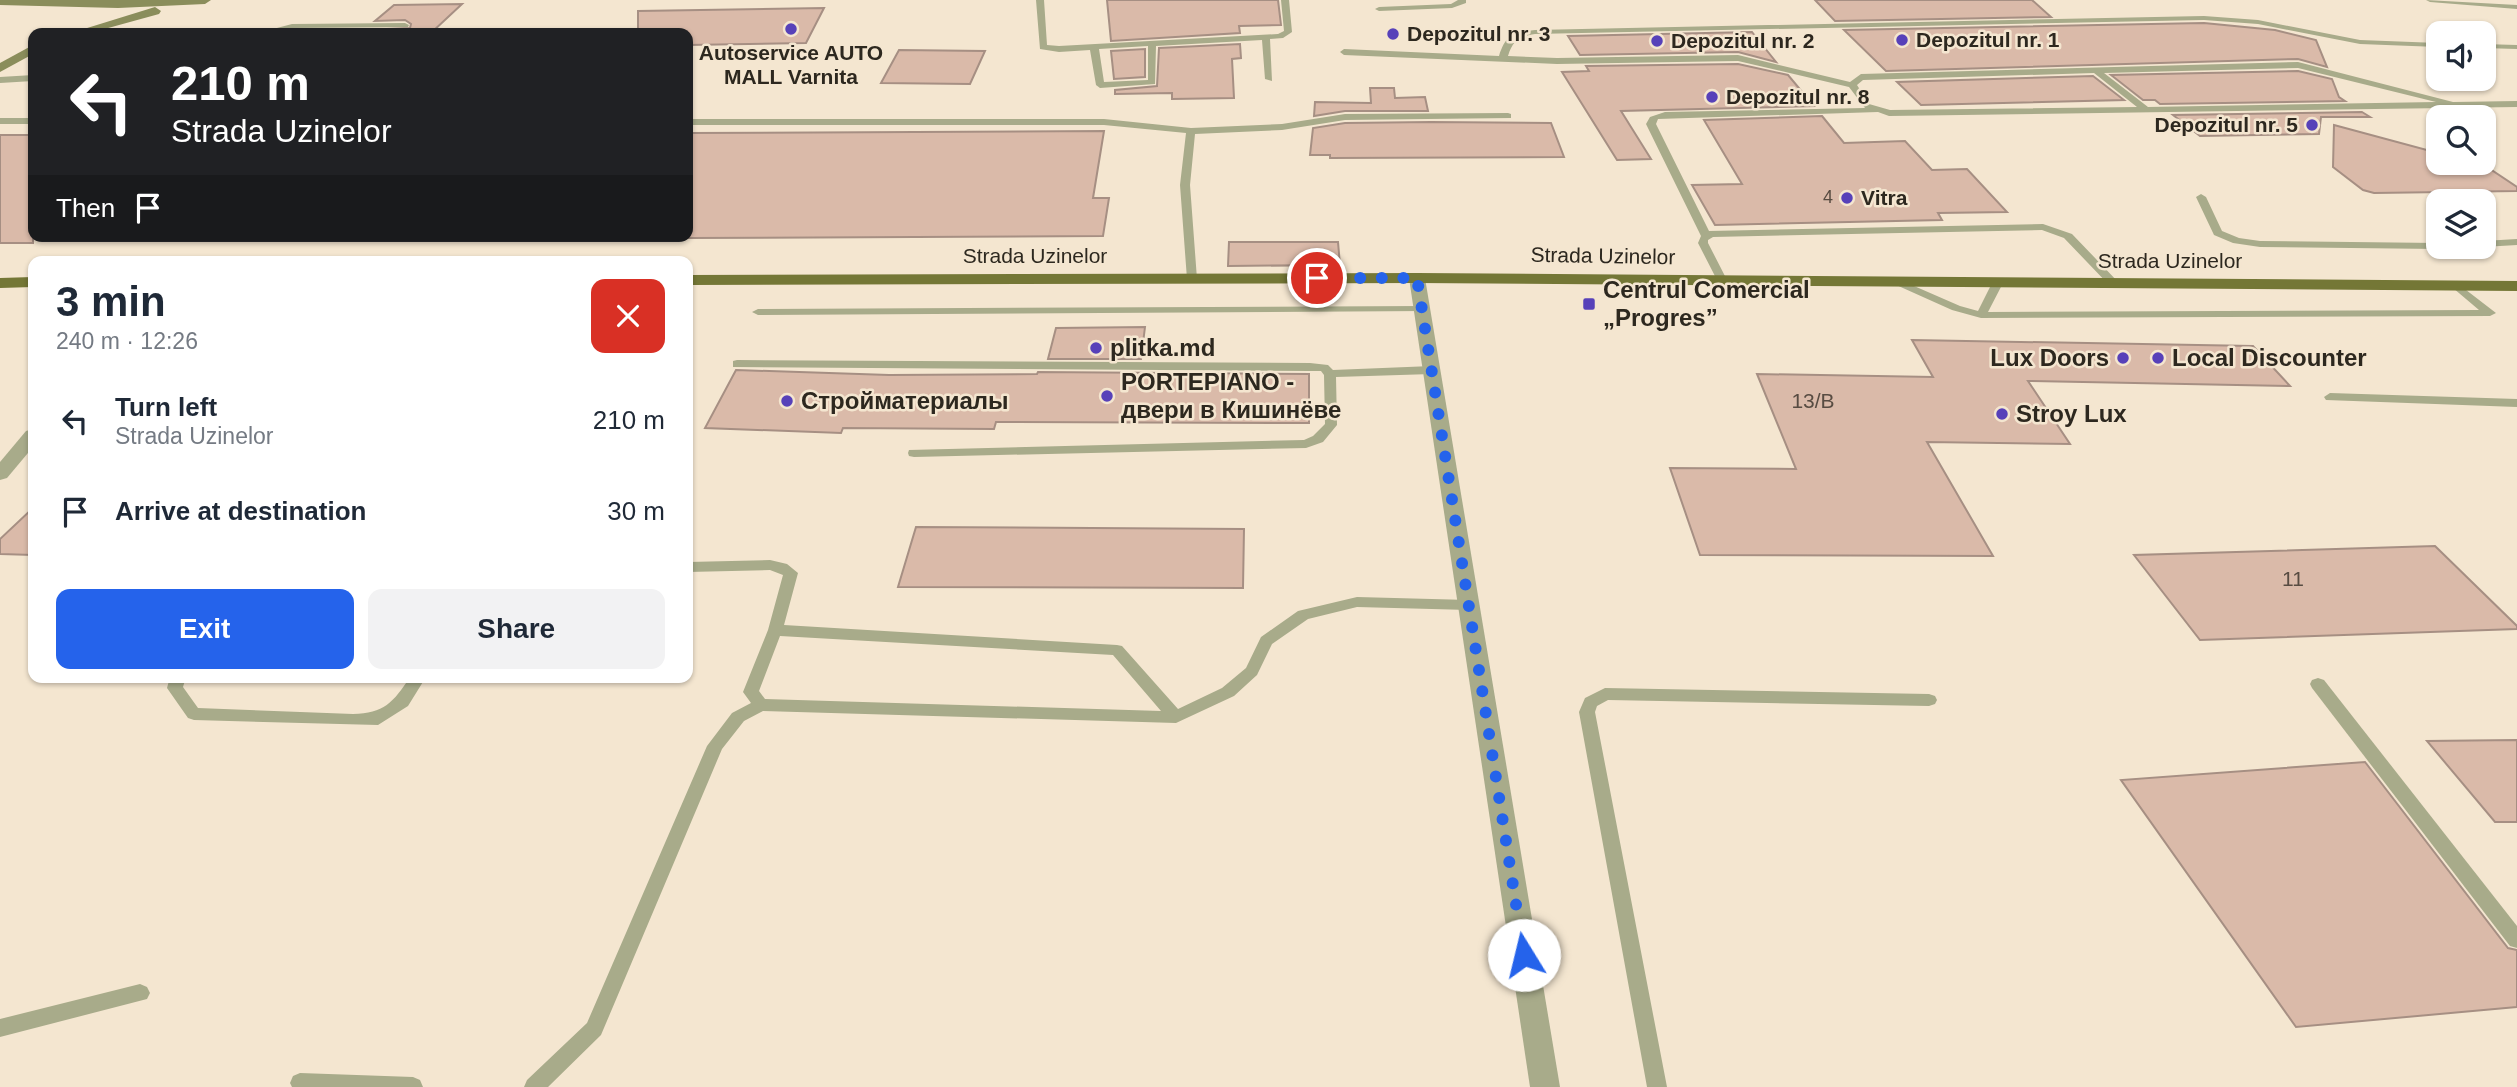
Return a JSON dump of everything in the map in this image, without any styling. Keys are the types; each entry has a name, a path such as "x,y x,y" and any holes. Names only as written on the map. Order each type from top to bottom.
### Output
{"main road":[{"name":"Strada Uzinelor","path":"693,280 1417,278 2517,286"},
{"path":"0,282 28,282"}],"street":[{"path":"0,1 62,3 204,0"},
{"path":"85,28 204,0"},
{"path":"79,28 121,2"},
{"path":"62,3 80,11 77,28"},
{"path":"0,68 28,52"},
{"path":"1417,278 1545,1087"},
{"path":"0,474 28,441"}],"lane":[{"path":"1040,0 1043,47 1059,50 1266,38 1288,32 1284,0"},
{"path":"1379,9 1452,6 1458,5 1462,0"},
{"path":"2430,0 2517,7"},
{"path":"1503,58 1508,42 1518,35 1535,32 2176,18 2258,22 2337,39 2426,45"},
{"path":"283,28 405,25"},
{"path":"1266,38 1269,79"},
{"path":"1094,47 1100,85 1152,82 1152,44"},
{"path":"2496,46 2517,47"},
{"path":"1344,52 1557,61 1738,58 1852,85"},
{"path":"1852,85 1861,77 2298,65 2449,103"},
{"path":"2095,71 2144,108"},
{"path":"0,80 28,78"},
{"path":"1852,85 1859,100 1874,111"},
{"path":"1722,280 1703,243 1706,236 1651,124 1655,117 1874,111 1889,113 2517,104"},
{"path":"693,122 1104,122 1191,131 1282,127 1345,117 1508,116"},
{"path":"0,121 28,121"},
{"path":"1191,131 1185,185 1192,279"},
{"path":"2201,197 2218,233 2237,241 2260,244 2426,246"},
{"path":"1706,236 2043,227 2068,236 2114,284"},
{"path":"2496,243 2517,242"},
{"path":"1898,282 1956,308 1981,315 2490,313 2458,286"},
{"path":"1981,315 1997,283"},
{"path":"758,312 1423,309"},
{"path":"737,364 1310,367 1324,368 1330,374 1331,425 1318,439 1306,444 914,453"},
{"path":"1330,374 1432,370"},
{"path":"2330,397 2517,403"},
{"path":"693,567 770,565 782,567 791,573 775,630 751,692 761,705"},
{"path":"534,1087 594,1029 715,746 738,718 761,705 1176,717 1228,692 1252,671 1266,641 1303,615 1357,602 1469,605"},
{"path":"775,630 1117,650 1176,717"},
{"path":"176,683 175,688 194,714 353,720 378,719 402,702 414,683"},
{"path":"2318,684 2517,940"},
{"path":"1657,1087 1587,712 1591,702 1605,694 1929,700"},
{"path":"0,1028 140,993"},
{"path":"300,1083 413,1087"}],"building":[{"path":"1107,0 1278,0 1281,25 1239,26 1240,33 1111,41"},
{"path":"1815,0 2032,0 2051,17 1835,21"},
{"path":"462,4 436,28 410,28 411,24 405,20 375,21 394,5"},
{"path":"824,8 806,43 693,45 693,28 638,28 638,11"},
{"path":"2204,23 2275,30 2316,40 2327,67 2298,59 1886,71 1844,30"},
{"name":"Depozitul nr. 2","path":"1752,32 1776,62 1738,52 1580,55 1568,36"},
{"path":"1240,44 1241,58 1232,59 1234,98 1172,99 1172,93 1115,94 1115,90 1157,86 1159,48"},
{"path":"1145,49 1145,77 1114,79 1111,51"},
{"path":"899,50 985,51 970,84 881,83"},
{"path":"1738,64 1788,75 1814,106 1621,111 1651,159 1617,160 1562,72 1589,71 1586,66"},
{"path":"2298,71 2332,79 2339,97 2345,101 2160,104 2155,100 2143,100 2111,75"},
{"path":"2093,76 2124,100 1921,105 1897,82"},
{"path":"1370,88 1394,88 1395,98 1425,97 1428,111 1345,111 1314,116 1315,102 1371,103"},
{"path":"2362,112 2370,117 2321,117 2319,134 2200,136 2173,115"},
{"name":"Vitra","path":"1822,116 1844,143 1905,141 1932,170 1967,169 2007,212 1938,213 1942,220 1715,225 1692,185 1742,184 1704,120"},
{"path":"1345,123 1551,123 1564,157 1330,158 1330,155 1310,155 1313,128"},
{"path":"2334,125 2426,150 2426,175 2496,173 2517,187 2517,191 2426,189 2426,192 2374,193 2363,190 2333,167"},
{"path":"1104,131 1093,198 1109,198 1103,236 693,238 693,133"},
{"path":"0,135 28,135 28,242 33,243 0,243"},
{"path":"1229,242 1338,242 1340,265 1228,266"},
{"name":"plitka.md","path":"1145,327 1141,359 1048,359 1056,328"},
{"path":"1912,340 2253,346 2290,386 2028,381 2070,444 1927,442 1993,556 1700,555 1670,468 1796,469 1757,374 1933,377"},
{"path":"736,370 889,375 1038,372 1309,374 1309,423 996,422 994,429 843,428 841,433 705,428"},
{"path":"28,513 28,555 0,554 0,539"},
{"path":"916,527 1244,529 1243,588 898,587"},
{"path":"2435,546 2517,626 2517,629 2200,640 2134,555"},
{"path":"2517,740 2517,822 2495,822 2427,741"},
{"path":"2365,762 2508,948 2517,950 2517,1007 2296,1027 2121,780"}],"place":[{"name":"Autoservice AUTO MALL Varnita","path":"791,29"},
{"name":"Depozitul nr. 3","path":"1393,34"},
{"name":"Depozitul nr. 1","path":"1902,40"},
{"name":"Depozitul nr. 2","path":"1657,41"},
{"name":"Depozitul nr. 8","path":"1712,97"},
{"name":"Depozitul nr. 5","path":"2312,125"},
{"name":"Vitra","path":"1847,198"},
{"name":"Centrul Comercial „Progres”","path":"1589,304"},
{"name":"plitka.md","path":"1096,348"},
{"name":"Lux Doors","path":"2123,358"},
{"name":"Local Discounter","path":"2158,358"},
{"name":"PORTEPIANO - двери в Кишинёве","path":"1107,396"},
{"name":"Стройматериалы","path":"787,401"},
{"name":"Stroy Lux","path":"2002,414"}],"route":[{"path":"1317,278 1417,278 1524,955"}]}
